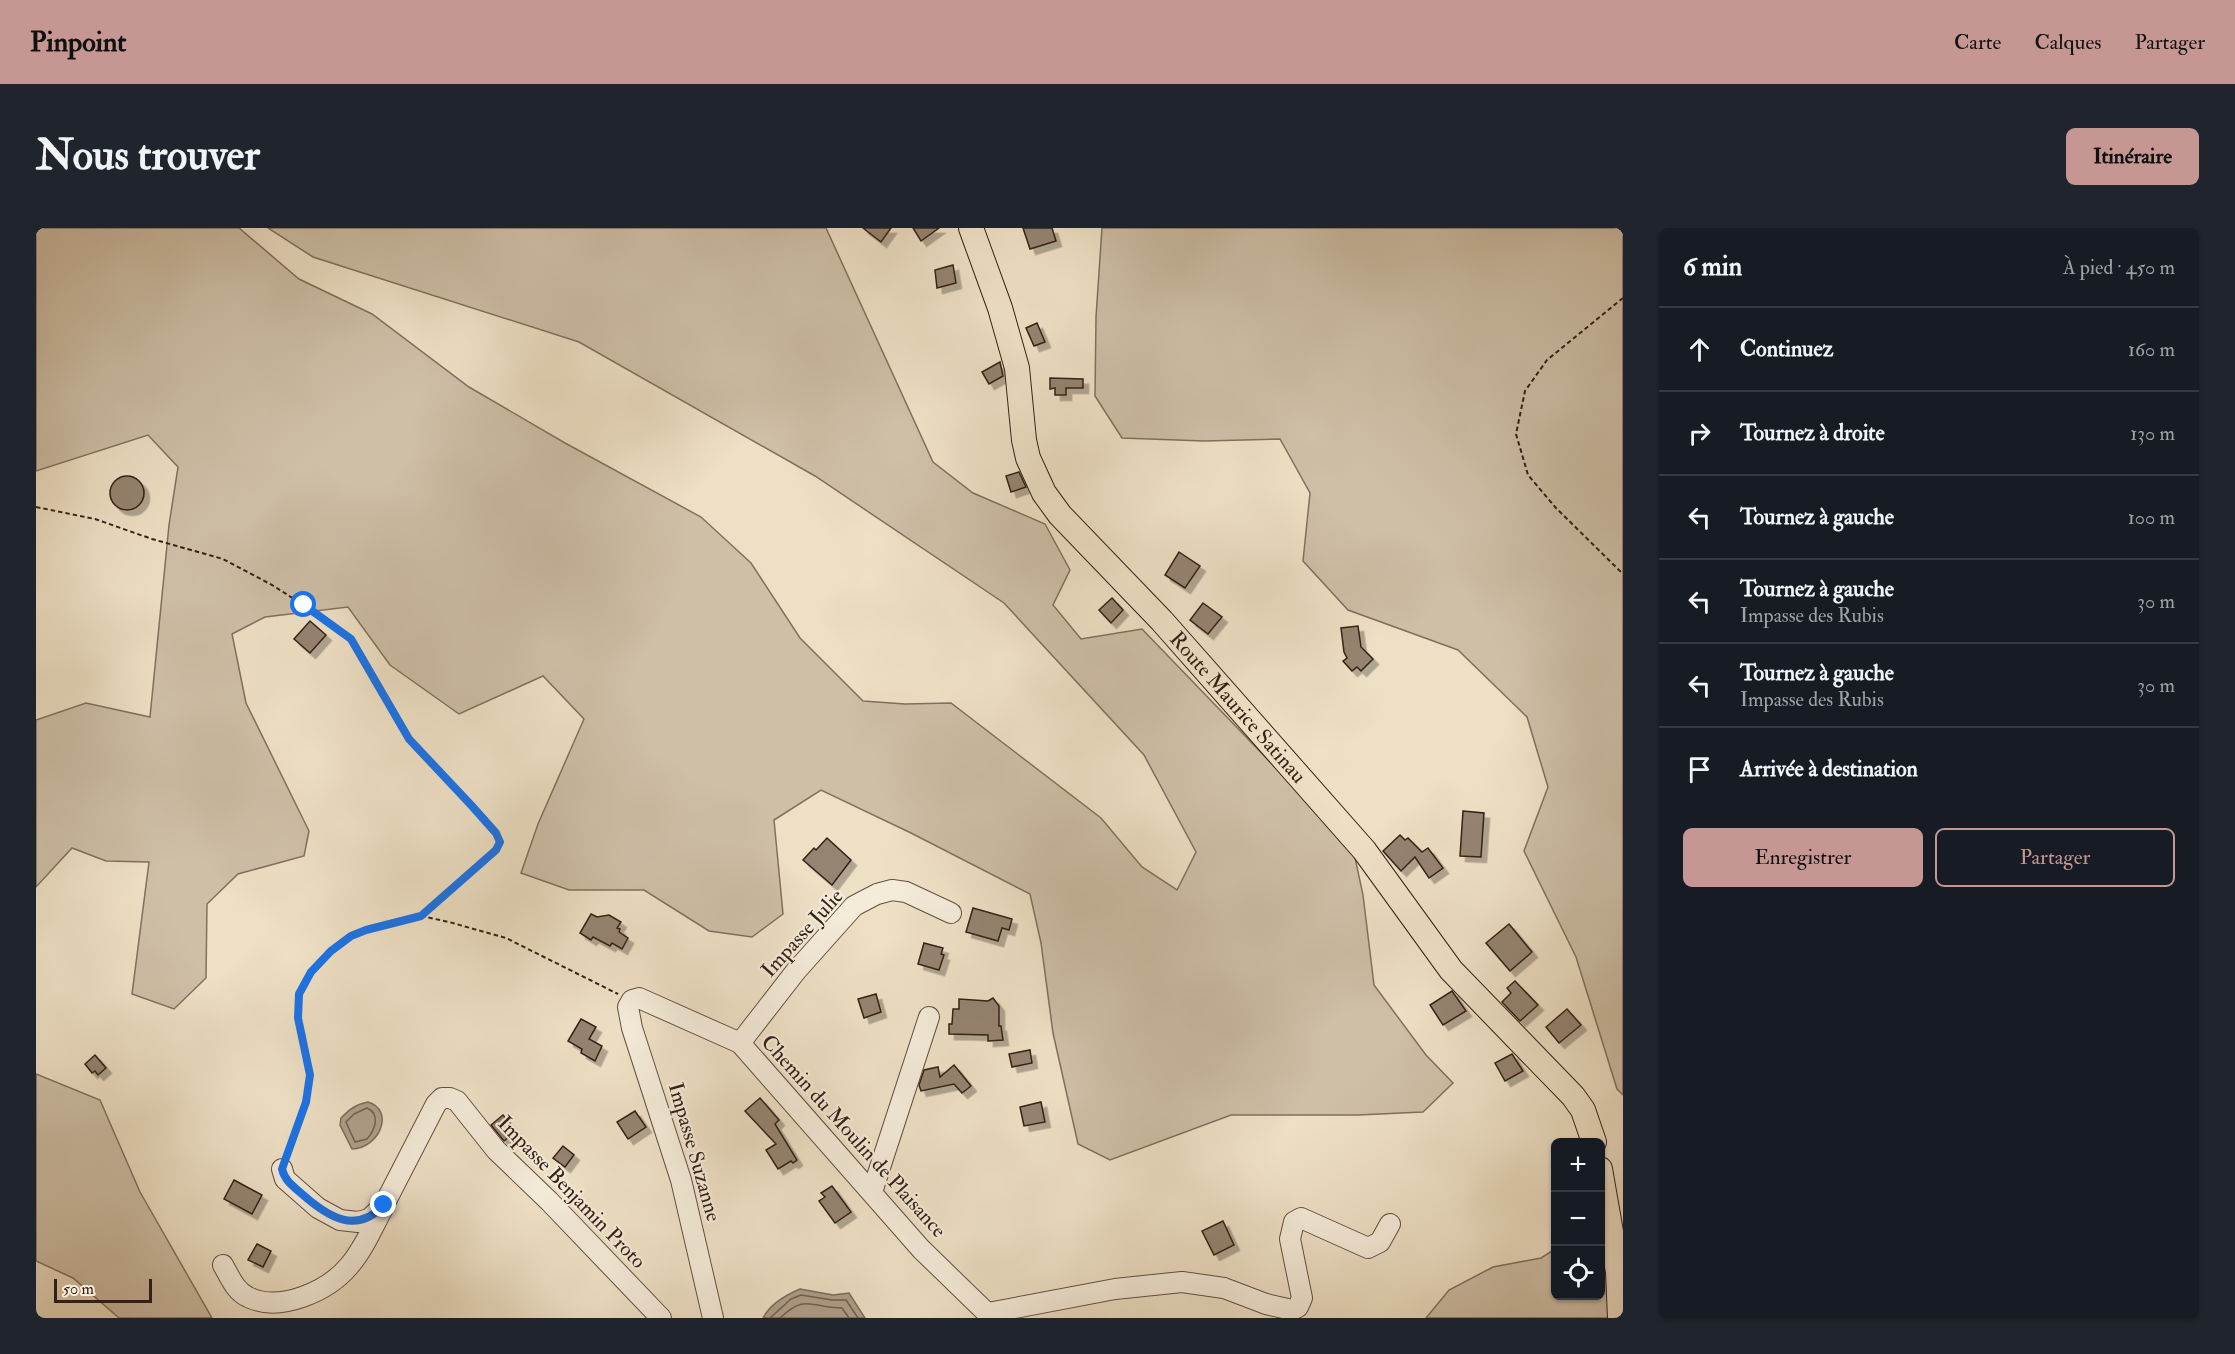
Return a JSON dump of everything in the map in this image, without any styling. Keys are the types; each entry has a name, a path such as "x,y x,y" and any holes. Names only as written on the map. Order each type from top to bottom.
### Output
{"main road":[{"name":"Route Maurice Satinau","path":"971,228 1000,308 1017,368 1024,440 1028,458 1044,493 1060,515 1162,621 1364,850 1451,970 1573,1096 1583,1110 1592,1138"},
{"path":"1604,1192 1618,1272 1620,1318"}],"street":[{"name":"Impasse Julie","path":"740,1043 796,971 854,906 877,894 892,890 906,892 951,913"},
{"name":"Chemin du Moulin de Plaisance","path":"632,1000 639,998 649,1001 740,1043 921,1249 990,1316"},
{"name":"Impasse Suzanne","path":"632,1000 628,1007 632,1028 681,1180 713,1318"},
{"path":"872,1192 929,1017"},
{"name":"Impasse Benjamin Proto","path":"384,1205 436,1104 442,1098 450,1098 457,1101 496,1150 549,1201 661,1318"},
{"path":"282,1169 285,1179 318,1208 340,1220 358,1222 369,1219 384,1205"},
{"path":"223,1265 239,1290 249,1298 279,1302 301,1297 325,1287 349,1266 366,1240 384,1205"},
{"path":"990,1316 1114,1289 1182,1282 1224,1288 1266,1304 1292,1310 1298,1307 1302,1298 1290,1239 1294,1221 1301,1218 1368,1248 1380,1242 1390,1224"}],"path":[{"path":"1623,298 1547,360 1525,391 1516,434 1528,475 1556,508 1623,574"},
{"path":"36,507 94,519 152,539 223,559 272,585 324,618 351,639 409,739 496,833 500,842 496,850 421,916"},
{"path":"282,1169 306,1102 310,1075 298,1018 299,994 311,972 331,951 351,936 421,916 449,922 506,938 632,1000"}],"shaded area":[{"path":"36,228 239,228 299,279 372,314 469,387 565,443 701,517 751,563 800,638 863,701 905,704 951,703 1101,818 1142,867 1177,890 1196,852 1144,755 1004,603 815,476 579,342 313,257 268,228 826,228 933,462 973,493 1045,524 1070,570 1053,605 1081,639 1142,629 1353,848 1363,895 1374,985 1426,1055 1453,1083 1423,1112 1358,1115 1231,1115 1110,1160 1078,1144 1053,1033 1041,943 1030,894 821,790 774,820 783,914 752,937 709,931 644,890 569,890 521,873 538,824 584,719 543,676 459,714 390,665 348,607 265,617 232,634 246,703 309,831 304,856 238,874 207,904 206,978 174,1009 132,994 149,862 106,861 72,848 36,887 36,720 86,703 150,717 169,525 178,467 148,435 36,471"},
{"path":"1102,228 1623,228 1623,1095 1617,1089 1576,957 1524,851 1548,787 1527,717 1458,650 1348,610 1303,561 1310,493 1280,439 1204,441 1122,438 1095,396 1096,317"},
{"path":"36,1074 100,1100 140,1192 212,1318 119,1318 73,1278 36,1261"},
{"path":"1551,1252 1551,1300 1605,1300 1605,1258 1610,1318 1426,1318 1449,1290 1493,1267 1541,1258"}],"water":[{"path":"368,1102 376,1106 381,1113 381,1128 370,1142 352,1149 340,1125 341,1118 353,1108"},
{"path":"800,1289 833,1295 849,1293 865,1318 763,1318 779,1300"}],"building":[{"path":"863,228 891,228 881,242"},
{"path":"913,228 939,228 921,241"},
{"path":"1023,228 1052,228 1056,241 1030,249"},
{"path":"953,265 956,283 937,288 935,270"},
{"path":"1037,323 1045,342 1034,346 1026,328"},
{"path":"1000,362 1003,376 989,384 982,372"},
{"path":"1050,378 1083,379 1083,388 1066,388 1066,395 1055,395 1055,388 1050,389"},
{"path":"1019,472 1026,487 1011,492 1006,476"},
{"path":"127,476 139,481 144,493 139,505 127,510 115,505 110,493 115,481"},
{"path":"1179,552 1200,566 1185,588 1165,575"},
{"path":"1112,598 1123,610 1111,623 1099,610"},
{"path":"1203,603 1222,617 1208,634 1190,620"},
{"path":"310,621 326,635 310,653 294,639"},
{"path":"1358,626 1361,647 1373,659 1361,671 1357,667 1352,671 1343,661 1347,658 1341,628"},
{"path":"1463,811 1484,813 1481,857 1460,856"},
{"path":"1400,835 1405,840 1408,838 1422,852 1428,848 1443,868 1429,878 1415,857 1401,871 1383,851"},
{"path":"827,838 851,860 832,885 803,860"},
{"path":"973,908 1012,919 1009,930 1002,928 998,941 966,932"},
{"path":"591,914 597,917 609,915 621,922 617,928 628,938 622,949 612,943 610,946 593,937 591,940 580,933"},
{"path":"1509,924 1532,952 1510,971 1486,943"},
{"path":"924,943 943,948 941,954 944,955 939,970 918,964"},
{"path":"1515,981 1538,1005 1520,1021 1502,1002 1511,993 1507,988"},
{"path":"1452,991 1466,1011 1443,1025 1430,1005"},
{"path":"876,994 881,1012 864,1018 858,999"},
{"path":"993,998 999,1006 999,1026 1001,1026 1003,1040 988,1041 988,1035 949,1034 953,1009 959,1009 959,999 988,1001"},
{"path":"1567,1009 1581,1025 1559,1043 1546,1027"},
{"path":"581,1019 596,1027 589,1039 602,1046 595,1061 581,1053 582,1049 568,1041"},
{"path":"1030,1050 1032,1063 1012,1067 1009,1054"},
{"path":"1512,1054 1523,1071 1505,1081 1495,1063"},
{"path":"95,1055 106,1068 98,1075 95,1071 92,1073 85,1064"},
{"path":"954,1065 971,1086 962,1093 954,1084 921,1091 919,1085 924,1070 938,1067 940,1077"},
{"path":"760,1098 779,1120 775,1124 797,1160 778,1169 766,1150 776,1144 745,1111"},
{"path":"1041,1102 1045,1122 1024,1126 1020,1107"},
{"path":"635,1111 646,1127 628,1139 617,1122"},
{"path":"503,1115 516,1131 504,1141 491,1125"},
{"path":"563,1146 574,1155 565,1167 553,1158"},
{"path":"234,1180 262,1195 252,1214 224,1199"},
{"path":"832,1186 851,1212 835,1223 819,1201 825,1197 821,1193"},
{"path":"1223,1221 1234,1245 1214,1255 1202,1231"},
{"path":"257,1244 271,1251 263,1267 248,1260"}],"route":[{"path":"304,605 351,639 409,739 496,833 500,842 496,850 421,916 366,930 351,936 331,951 311,972 299,994 298,1018 310,1075 306,1102 282,1169 285,1179 318,1208 340,1220 358,1222 369,1219 384,1205"}]}
